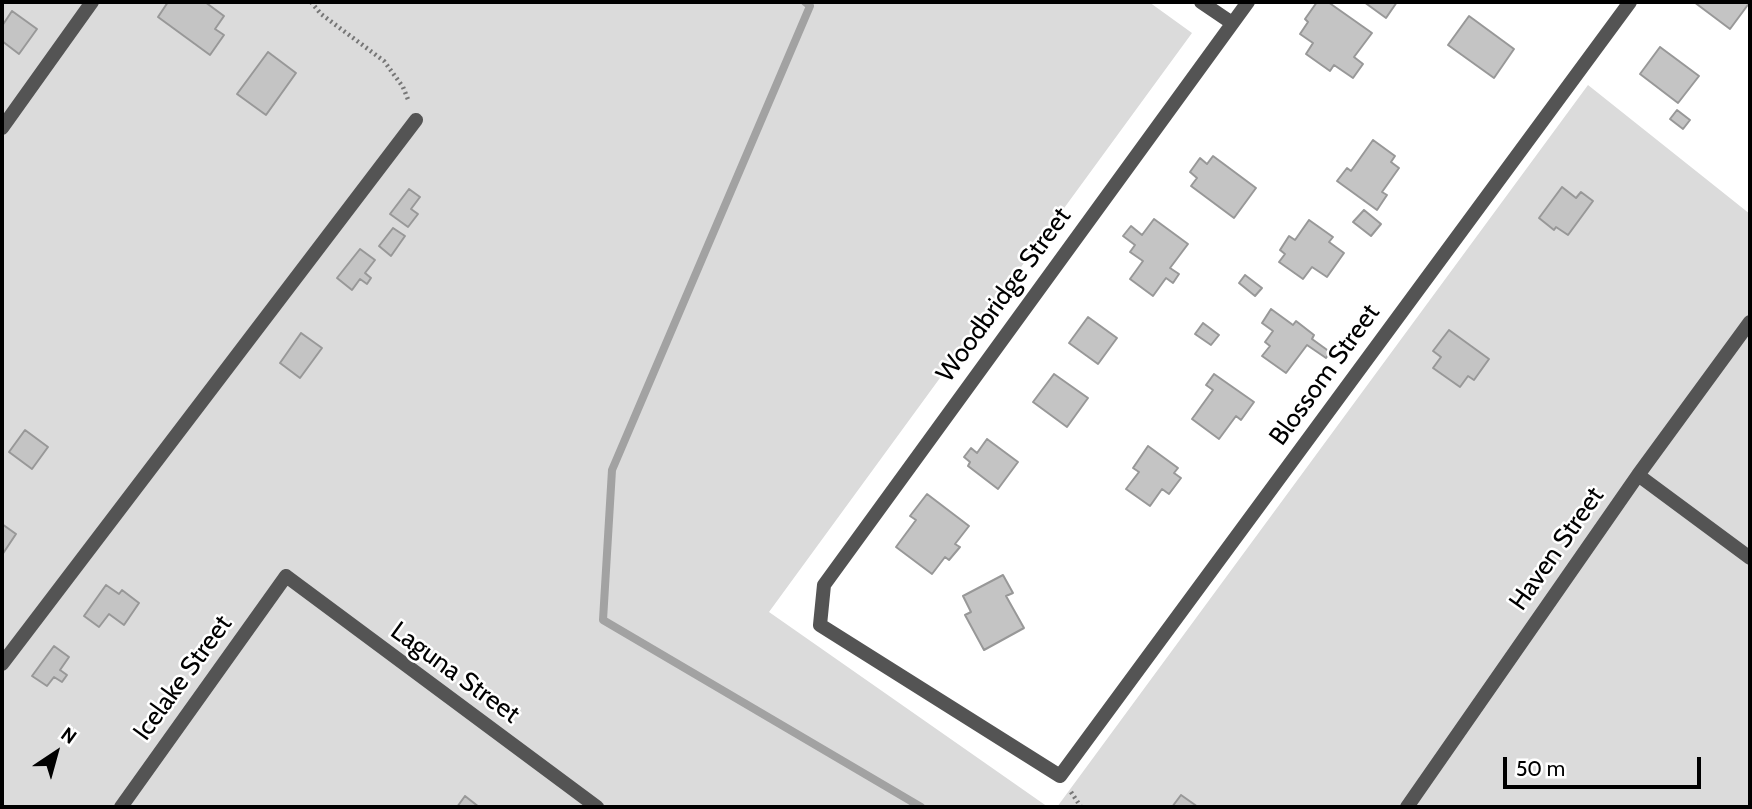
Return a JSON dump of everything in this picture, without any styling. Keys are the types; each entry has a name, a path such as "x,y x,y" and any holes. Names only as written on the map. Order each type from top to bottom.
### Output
{"street":[{"path":"2,128 92,2"},
{"path":"1201,2 1233,23"},
{"name":"Woodbridge Street","path":"820,625 824,584 1248,2"},
{"name":"Blossom Street","path":"820,625 1060,776 1630,2"},
{"path":"2,664 416,120"},
{"name":"Haven Street","path":"1407,807 1638,475 1750,322"},
{"path":"1638,475 1750,558"},
{"name":"Icelake Street","path":"121,807 286,576"},
{"name":"Laguna Street","path":"286,576 597,807"}],"path":[{"path":"311,2 321,15 384,61 403,87 416,120"}],"shaded area":[{"path":"2,2 1149,2 1192,33 769,612 1048,807 2,807"},
{"path":"1588,85 1750,214 1750,807 1057,807"}],"building":[{"path":"168,2 205,2 224,16 215,29 224,35 210,55 158,17"},
{"path":"1317,2 1328,2 1372,33 1354,57 1363,64 1353,78 1334,65 1330,71 1306,54 1313,43 1300,34 1308,22 1305,19"},
{"path":"1364,2 1397,2 1386,18"},
{"path":"1694,2 1750,2 1730,29"},
{"path":"12,11 37,29 19,54 2,41 2,26"},
{"path":"1469,16 1514,49 1494,78 1448,45"},
{"path":"1660,47 1699,76 1678,103 1640,74"},
{"path":"268,52 296,73 266,115 237,94"},
{"path":"1677,110 1690,120 1683,129 1670,119"},
{"path":"1373,140 1395,156 1391,162 1399,168 1382,192 1387,195 1377,210 1337,181 1347,168 1351,171"},
{"path":"1213,156 1256,188 1234,218 1191,186 1197,178 1190,172 1200,158 1207,164"},
{"path":"1562,187 1576,198 1581,192 1593,201 1568,235 1556,227 1554,230 1539,218"},
{"path":"409,189 420,197 411,209 418,214 408,227 390,214"},
{"path":"1364,210 1381,224 1371,236 1353,222"},
{"path":"1154,219 1188,244 1170,268 1179,274 1173,283 1166,278 1153,296 1130,279 1143,261 1130,252 1135,245 1123,236 1131,226 1142,235"},
{"path":"1309,220 1333,237 1329,242 1344,253 1327,277 1312,267 1303,279 1279,262 1285,254 1280,250 1289,236 1295,240"},
{"path":"393,228 405,236 391,256 379,246"},
{"path":"360,249 375,260 365,273 371,278 367,284 360,279 352,290 337,278"},
{"path":"1245,275 1262,288 1255,296 1239,283"},
{"path":"1271,309 1293,325 1296,321 1314,335 1312,339 1330,352 1326,358 1307,345 1286,373 1262,356 1270,346 1265,342 1273,331 1262,323"},
{"path":"1088,317 1117,338 1098,364 1069,343"},
{"path":"1203,323 1219,335 1211,345 1195,334"},
{"path":"1449,330 1489,359 1474,380 1468,376 1460,387 1433,368 1441,357 1433,351"},
{"path":"301,333 322,348 300,378 280,363"},
{"path":"1054,374 1088,398 1067,427 1033,402"},
{"path":"1214,374 1254,402 1241,420 1236,416 1219,439 1192,419 1213,390 1206,385"},
{"path":"25,430 48,447 32,469 9,452"},
{"path":"987,439 1018,462 998,489 968,466 970,462 964,457 971,448 977,453"},
{"path":"1148,446 1178,468 1174,473 1181,478 1169,494 1162,489 1150,506 1126,489 1139,472 1133,468"},
{"path":"927,494 969,526 955,544 960,547 949,560 945,557 932,574 896,547 916,520 910,516"},
{"path":"2,524 16,534 2,555"},
{"path":"1003,575 1013,593 1006,596 1024,628 984,650 965,615 971,612 963,596"},
{"path":"106,585 119,594 122,590 139,603 124,625 109,614 99,627 84,616"},
{"path":"54,646 69,657 60,670 67,675 62,682 54,677 47,686 32,676"},
{"path":"1181,795 1198,807 1172,807"},
{"path":"465,796 479,807 457,807"}],"waterway":[{"path":"805,2 810,6 612,470 603,620 921,807"}]}
